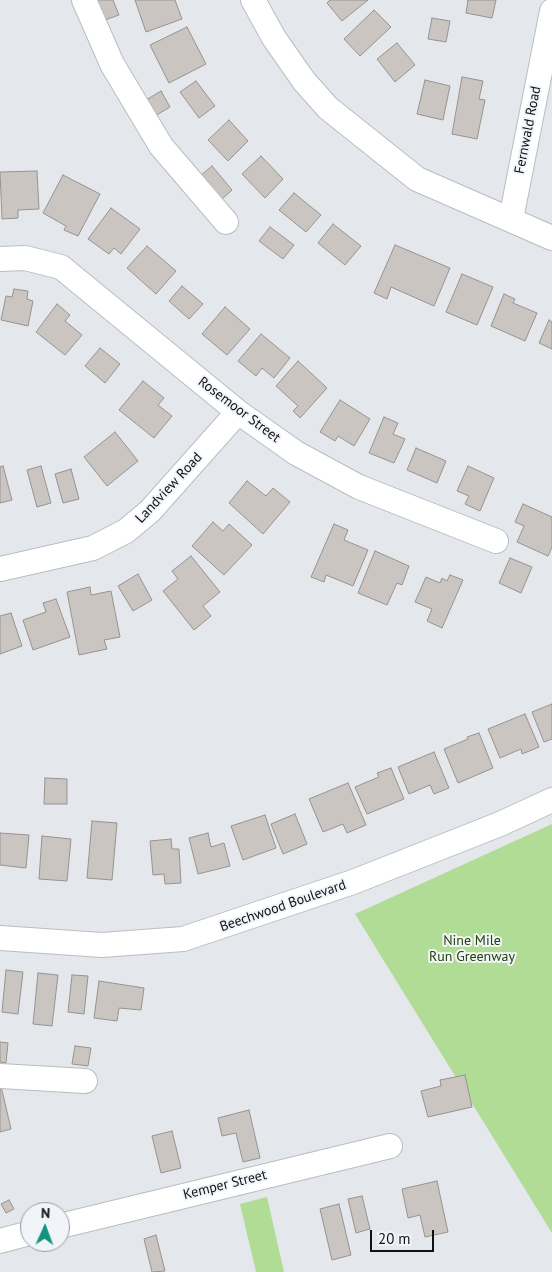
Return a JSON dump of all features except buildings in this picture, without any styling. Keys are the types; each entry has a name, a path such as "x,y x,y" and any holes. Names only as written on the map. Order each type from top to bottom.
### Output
{"street":[{"path":"84,0 112,64 161,146 226,222"},
{"path":"254,0 274,38 304,81 328,108 417,179 552,238"},
{"name":"Fernwald Road","path":"511,219 545,77 552,11"},
{"name":"Rosemoor Street","path":"0,259 25,258 61,267 238,412 296,453 359,487 496,541"},
{"name":"Landview Road","path":"0,569 93,548 126,531 150,511 238,412"},
{"name":"Beechwood Boulevard","path":"0,938 102,945 183,939 354,882 500,824 552,800"},
{"path":"0,1076 85,1081"},
{"name":"Kemper Street","path":"70,1224 390,1146"},
{"path":"0,1241 20,1236"}],"green space":[{"name":"Nine Mile Run Greenway","path":"552,824 552,1233 355,914"},
{"path":"267,1197 284,1272 256,1272 240,1204"}]}
